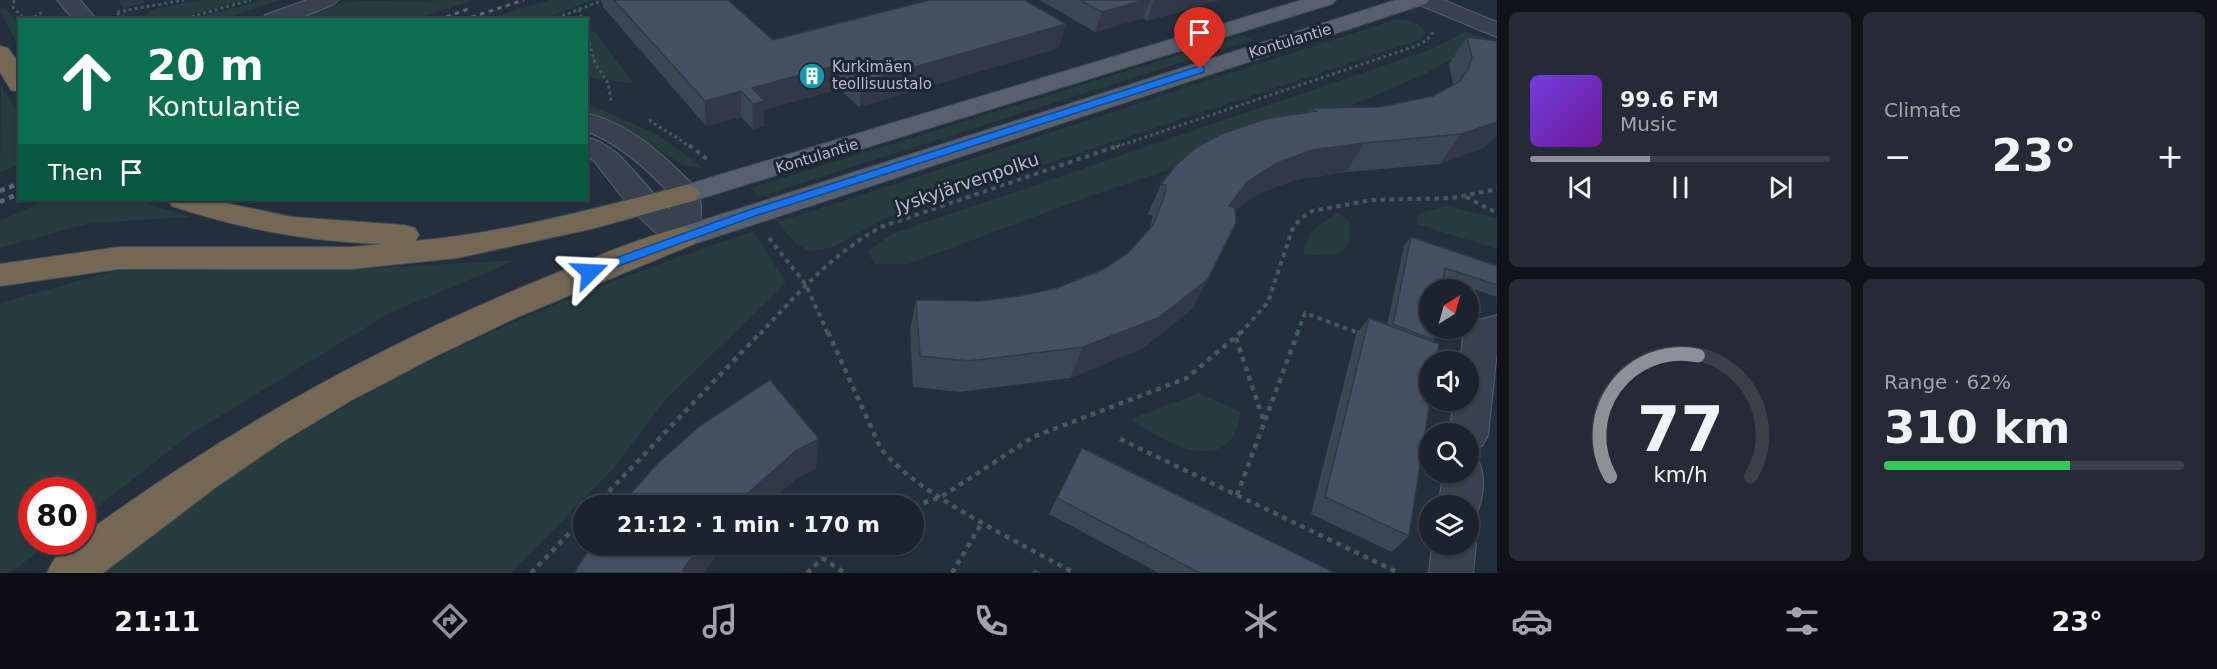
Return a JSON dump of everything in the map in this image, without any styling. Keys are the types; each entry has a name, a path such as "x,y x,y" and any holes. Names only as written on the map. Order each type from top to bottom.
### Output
{"highway":[{"path":"0,53 18,82"},
{"path":"0,275 119,258 351,258 458,248 686,194"},
{"path":"185,201 233,217 332,234 441,236 532,232"},
{"path":"69,573 169,499 272,429 338,390 474,321 550,287 683,237"}],"main road":[{"name":"Kontulantie","path":"686,194 1325,0"},
{"name":"Kontulantie","path":"683,237 1418,0"}],"street":[{"path":"68,0 84,18"},
{"path":"278,18 327,0"},
{"path":"1424,0 1497,30"},
{"path":"588,122 630,141 658,164 686,194 683,237"},
{"path":"588,146 604,155 617,168 644,204 683,237"},
{"path":"1470,423 1481,338 1484,331 1497,328"},
{"path":"1451,573 1453,555"}],"path":[{"path":"14,0 14,7 25,18"},
{"path":"117,12 184,0"},
{"path":"187,18 251,0"},
{"path":"556,18 604,0"},
{"path":"113,8 125,18"},
{"path":"579,9 581,18"},
{"path":"31,18 42,13 40,10"},
{"name":"Jyskyjärvenpolku","path":"606,495 806,285 855,240 886,224 1416,46 1427,40 1436,29"},
{"path":"588,38 595,63 608,83 612,105"},
{"path":"924,503 941,497 1033,437 1187,378 1236,338 1268,303 1292,230 1299,219 1312,211 1338,204 1464,196 1497,189"},
{"path":"1464,196 1497,213"},
{"path":"768,235 806,285 880,447 890,461 941,497 1074,573"},
{"path":"1237,495 1305,313 1366,336 1364,329"},
{"path":"1236,338 1264,423"},
{"path":"1120,439 1399,573"},
{"path":"951,573 983,521"},
{"path":"531,573 573,529"},
{"path":"807,573 825,555"},
{"path":"822,558 845,573"}],"green space":[{"path":"201,0 246,0 179,18 143,17 154,9"},
{"path":"262,0 279,0 229,18 197,18"},
{"path":"348,0 474,0 418,18 300,18"},
{"path":"549,0 594,0 545,18 490,18"},
{"path":"5,8 18,22 18,45 0,11"},
{"path":"1396,19 1420,26 1425,33 1422,39 912,209 882,220 831,248 808,251 794,242 778,222"},
{"path":"588,30 595,32 634,84 588,77"},
{"path":"1465,32 1497,42 1457,56 1427,73 1306,125 1101,192 908,264 874,264 868,251 892,234 1432,49"},
{"path":"1242,35 1252,40 758,197 751,188"},
{"path":"1,85 18,112 18,166 0,172"},
{"path":"588,104 658,135 703,168 682,165 634,132 588,113"},
{"path":"45,201 139,201 191,217 90,223 0,248 0,221"},
{"path":"1446,206 1497,218 1497,249 1417,224 1420,213"},
{"path":"1337,212 1349,221 1350,233 1345,249 1332,255 1303,254 1310,233"},
{"path":"753,231 786,283 664,401 612,470 587,495 573,495 573,510 511,573 104,573 173,517 216,486 359,399 509,324 647,269"},
{"path":"516,260 388,314 191,434 96,508 96,477 18,477 18,555 34,555 10,573 0,573 0,303 113,271 364,269"},
{"path":"1199,393 1240,412 1235,433 1225,446 1211,451 1178,446 1131,419"}],"building":[{"name":"Kurkimäen teollisuustalo","path":"614,0 728,0 773,40 930,0 1025,0 1066,24 862,82 841,64 752,88 765,101 753,104 741,91 705,101"},
{"path":"1080,0 1145,0 1102,12"},
{"path":"1467,37 1497,41 1497,122 1461,134 1312,150 1277,163 1247,182 1229,206 1235,208 1236,223 1208,279 1158,318 1083,347 968,361 920,356 916,300 979,301 1020,296 1057,288 1104,269 1128,253 1153,225 1165,194 1166,185 1161,184 1177,164 1197,147 1221,134 1265,119 1316,111 1310,108 1380,107 1433,96 1459,82 1468,70 1472,57"},
{"path":"1411,237 1497,266 1497,285 1445,268 1444,279 1419,279 1419,334 1393,324"},
{"path":"1369,318 1419,337 1419,339 1439,344 1438,351 1419,351 1419,411 1428,411 1426,423 1419,423 1419,471 1409,536 1325,497"},
{"path":"770,380 819,439 797,450 746,495 630,495 658,463 701,425"},
{"path":"1082,448 1335,573 1200,573 1057,498"},
{"path":"586,555 694,555 682,573 575,573"}],"railway":[{"path":"469,18 524,0"},
{"path":"444,18 471,8"},
{"path":"0,191 18,184"},
{"path":"0,202 18,194"}],"place":[{"name":"Kurkimäen teollisuustalo","path":"812,76"}],"route":[{"path":"590,272 751,213 1200,69"}]}
